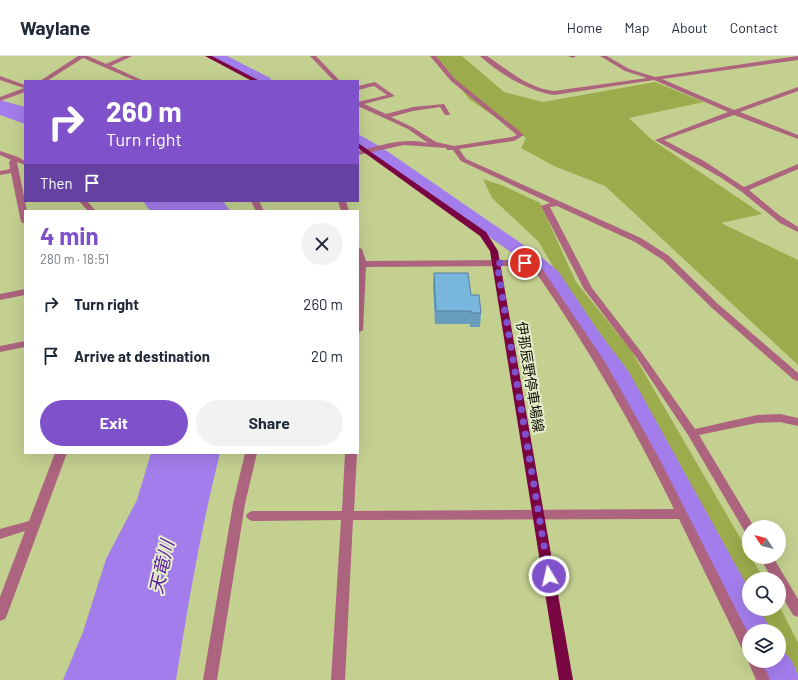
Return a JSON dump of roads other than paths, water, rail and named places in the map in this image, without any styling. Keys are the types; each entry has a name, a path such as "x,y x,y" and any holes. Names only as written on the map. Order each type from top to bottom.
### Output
{"main road":[{"path":"208,56 255,80"},
{"name":"伊那辰野停車場線","path":"362,152 483,234 494,251 566,680"}],"street":[{"path":"45,80 83,56 92,58 106,66 139,80"},
{"path":"106,66 129,56"},
{"path":"313,56 336,80"},
{"path":"362,152 403,141 422,142 444,149 514,139 521,135 453,80 433,56"},
{"path":"483,56 521,82 547,93 657,79 697,71 798,58"},
{"path":"603,56 627,70 657,79 733,112 798,137"},
{"path":"57,80 92,58"},
{"path":"0,78 24,89"},
{"path":"359,88 375,84 392,96 359,104"},
{"path":"0,99 24,89"},
{"path":"798,89 658,140 699,160 743,190 777,218 798,230"},
{"path":"359,104 387,116 410,128 434,144 454,148 463,160 555,204 638,240 666,258 715,306 798,378"},
{"path":"387,116 413,109 442,105 447,114"},
{"path":"0,153 16,158 24,162"},
{"path":"16,158 13,162 14,170 24,217"},
{"path":"743,190 798,166"},
{"path":"0,173 14,170"},
{"path":"84,202 91,210"},
{"path":"555,204 545,206 588,289 639,354 692,433 744,520"},
{"path":"359,297 360,264 525,263 540,272 618,391 683,514 742,635"},
{"path":"0,297 24,292"},
{"path":"0,349 24,344"},
{"path":"692,433 757,419 780,418 798,422"},
{"path":"0,615 61,454"},
{"path":"210,680 239,504 251,454"},
{"path":"338,680 351,454"},
{"path":"252,516 539,516 683,514"},
{"path":"0,534 34,524"},
{"path":"770,564 798,611"},
{"path":"758,668 763,680"}],"water":[{"path":"0,100 24,107 24,124 0,115"},
{"path":"144,202 224,202 229,210 149,210"},
{"name":"天竜川","path":"151,454 220,454 195,566 176,680 63,680 83,632 106,559 137,500"}],"waterway":[{"path":"218,56 264,80"},
{"path":"359,139 373,148"},
{"path":"376,150 535,261 552,275 591,335 618,372 753,624"},
{"path":"778,668 786,680"}]}
